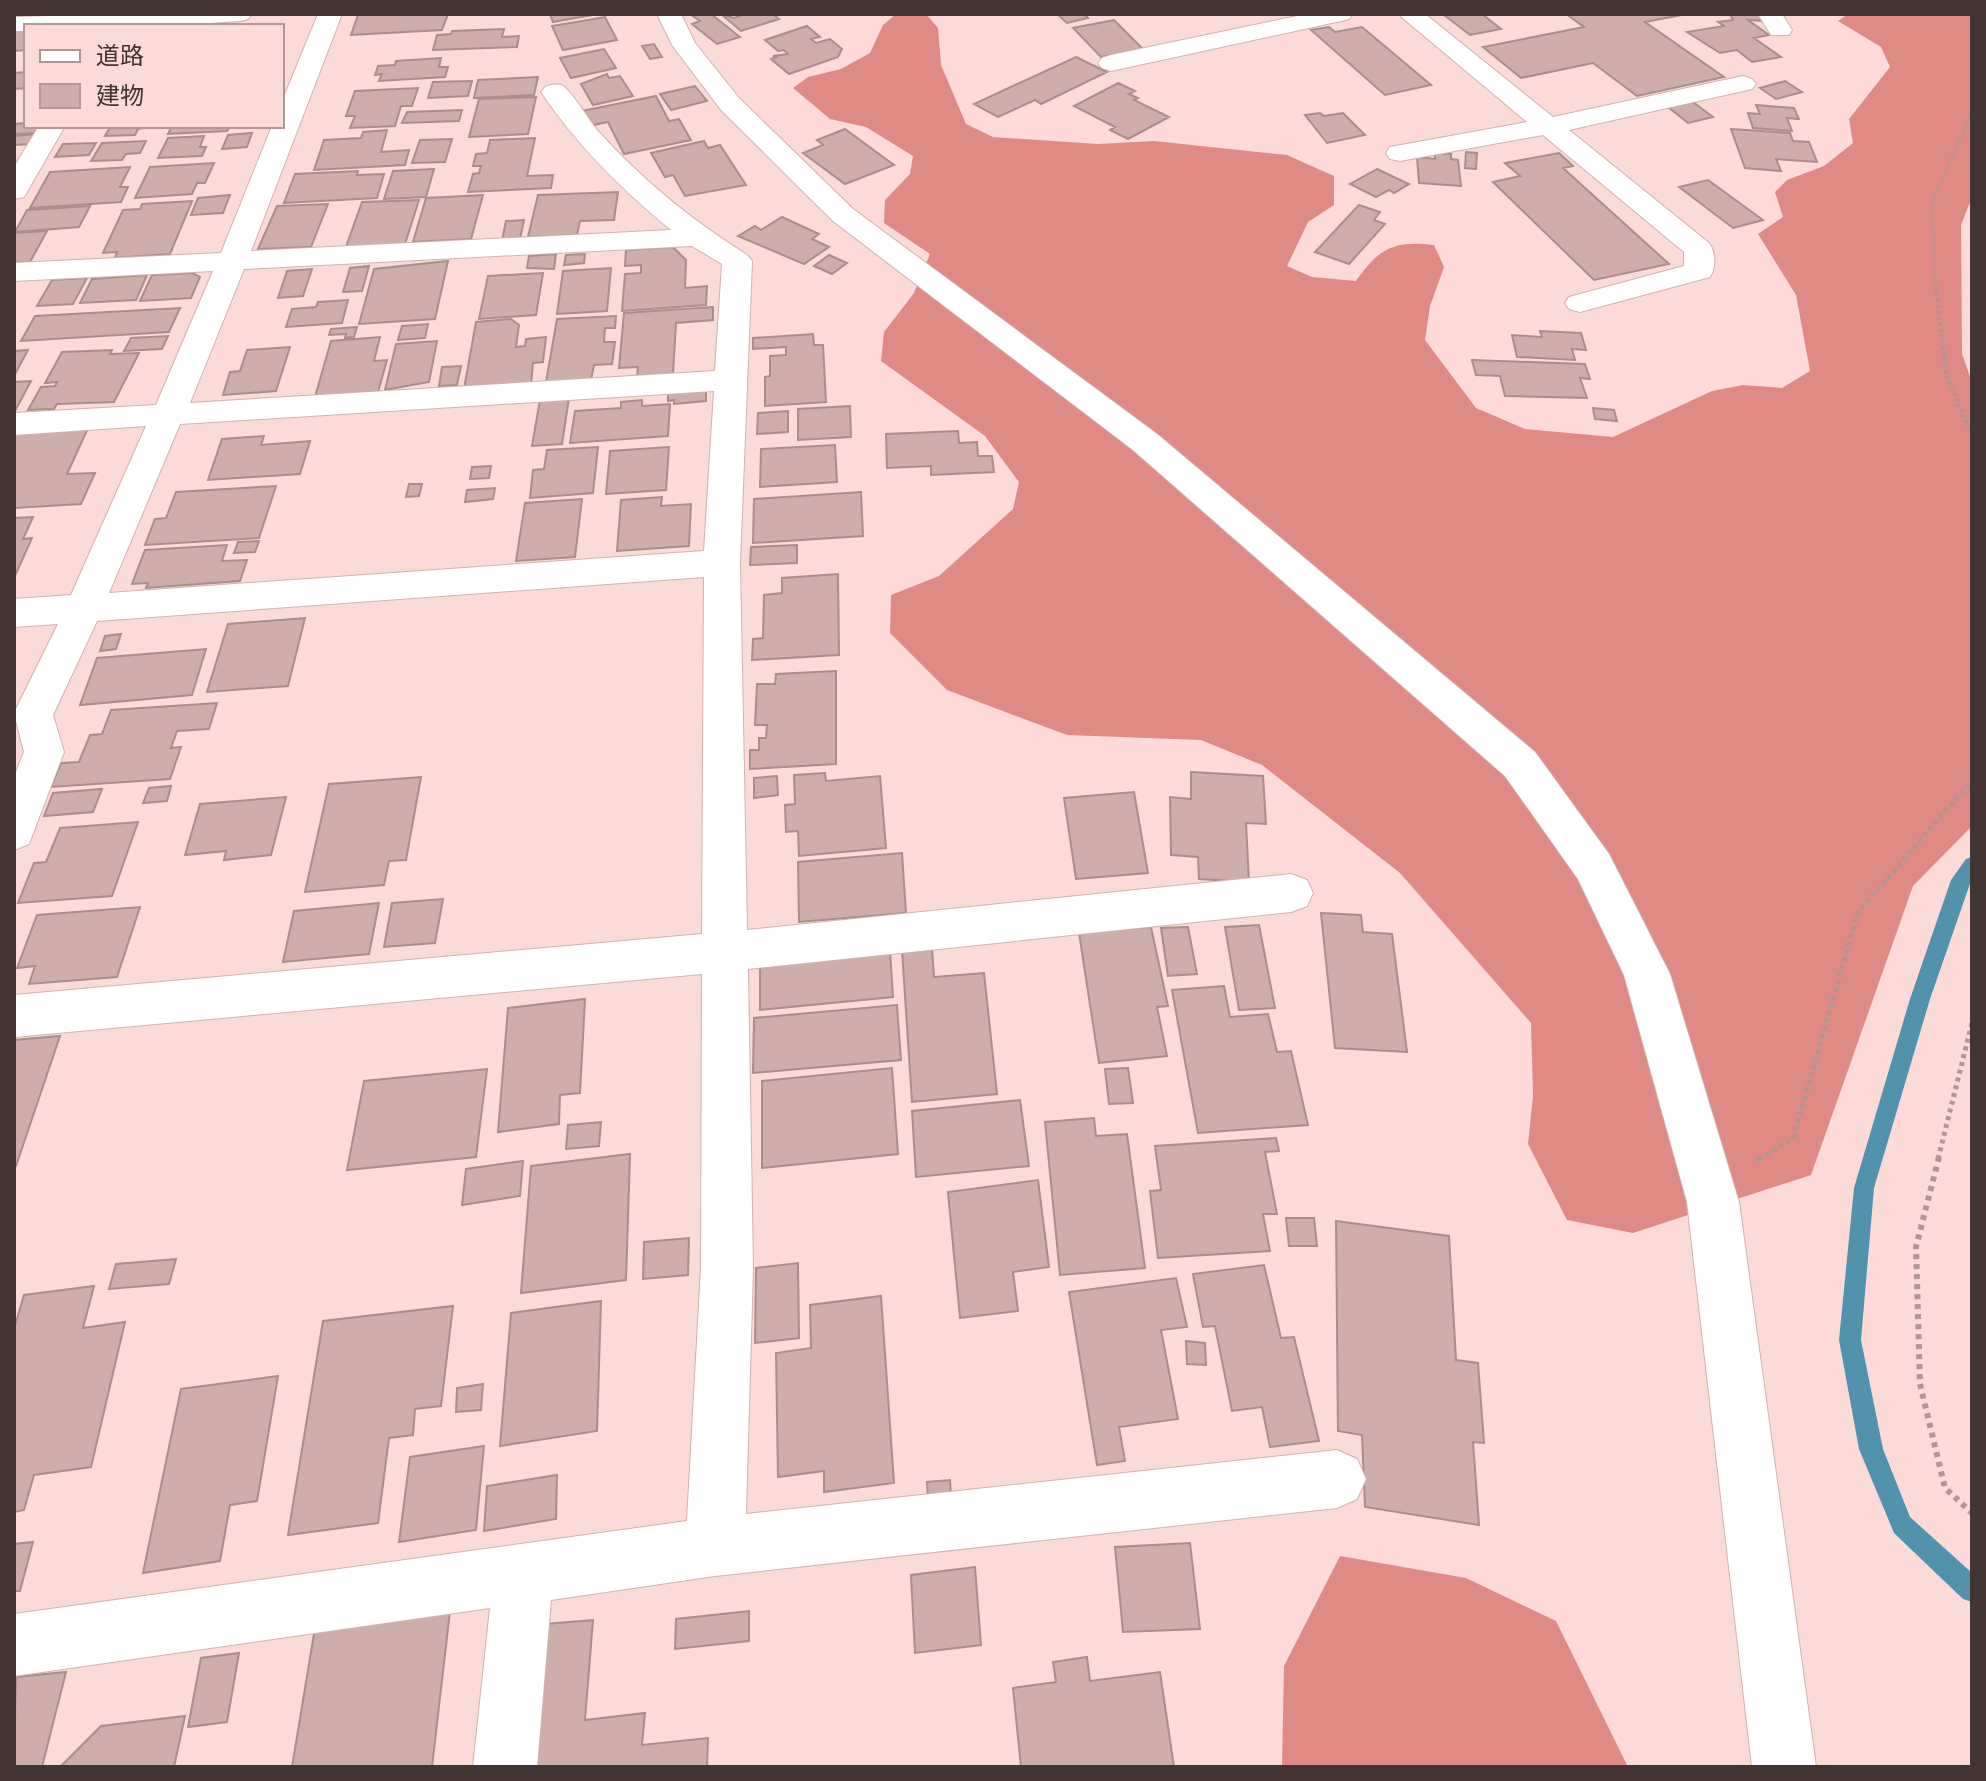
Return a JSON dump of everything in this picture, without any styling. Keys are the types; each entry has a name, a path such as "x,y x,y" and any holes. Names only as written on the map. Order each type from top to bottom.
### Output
{"street":[{"path":"14,24 110,24 240,14"},
{"path":"14,832 44,752 24,731 85,606 168,415 330,14"},
{"path":"669,14 684,45 730,104 843,215 1145,442 1520,764 1594,867 1647,974 1713,1202 1784,1767"},
{"path":"1111,63 1341,14"},
{"path":"1410,14 1699,249 1699,271 1580,303"},
{"path":"1400,153 1550,126 1743,84"},
{"path":"554,92 581,131 661,208 698,237 737,261 722,563 727,1267 715,1547"},
{"path":"14,191 51,128"},
{"path":"14,272 698,237"},
{"path":"14,424 731,380"},
{"path":"14,613 722,563"},
{"path":"14,1016 724,952 1291,893"},
{"path":"14,1645 715,1547 1337,1479"},
{"path":"505,1767 524,1573"}],"path":[{"path":"1972,112 1932,202 1936,297 1947,377 1972,436"},
{"path":"1713,1202 1755,1161 1793,1138 1858,912 1972,780"},
{"path":"1972,1023 1916,1247 1920,1384 1945,1488 1972,1513"}],"shaded area":[{"path":"896,14 926,14 938,28 941,65 966,124 993,137 1098,144 1154,141 1287,155 1334,176 1334,205 1308,222 1287,266 1312,277 1356,281 1372,261 1389,249 1408,244 1434,245 1444,267 1430,306 1425,340 1476,408 1525,429 1613,437 1712,391 1743,385 1782,388 1810,371 1796,295 1758,234 1783,217 1775,192 1787,180 1824,166 1853,143 1849,119 1890,67 1881,47 1838,21 1848,14 1972,14 1972,197 1961,225 1962,354 1972,382 1972,826 1913,886 1811,1175 1633,1233 1567,1220 1528,1144 1533,1096 1531,1023 1400,873 1262,765 1201,740 1067,735 947,690 890,633 891,595 939,576 1013,509 1019,482 985,436 881,361 884,332 914,293 930,254 884,223 885,200 910,174 913,156 866,127 830,119 793,88 808,77 841,69 870,53 883,25"},
{"path":"1340,1556 1466,1578 1556,1621 1628,1767 1282,1767 1284,1666"}],"building":[{"path":"448,14 442,30 351,35 358,15"},
{"path":"550,14 593,14 593,15 553,22"},
{"path":"690,14 711,14 740,37 717,44 692,24 700,21"},
{"path":"721,14 734,18 745,14 773,14 779,19 741,31"},
{"path":"1057,14 1084,14 1088,18 1067,23"},
{"path":"1482,14 1501,29 1470,35 1444,15"},
{"path":"1566,14 1687,14 1645,22 1724,77 1637,96 1593,63 1521,78 1483,47 1584,27"},
{"path":"1730,14 1760,14 1763,21 1748,20 1769,35 1754,38 1781,57 1752,62 1737,50 1720,53 1687,32 1724,26 1718,22 1733,20"},
{"path":"605,17 617,40 563,50 552,26"},
{"path":"1114,20 1143,49 1101,57 1073,28"},
{"path":"807,26 820,37 811,39 816,43 830,39 842,49 838,57 789,74 771,59 788,54 784,50 778,51 765,40"},
{"path":"1329,27 1335,32 1362,27 1431,85 1385,95 1311,30"},
{"path":"504,29 502,37 519,36 517,47 433,50 437,35 451,34 452,31"},
{"path":"24,30 24,50 14,51 14,31"},
{"path":"654,44 662,57 650,59 642,46"},
{"path":"604,49 616,68 571,78 560,58"},
{"path":"1076,57 1107,72 1041,104 1035,100 998,117 974,104"},
{"path":"441,58 439,67 448,67 445,77 379,81 382,74 375,75 378,66 395,65 396,61"},
{"path":"24,72 24,88 14,89 14,73"},
{"path":"607,74 609,78 620,76 633,96 593,105 581,84"},
{"path":"538,77 534,95 474,98 478,80"},
{"path":"472,81 468,96 428,98 433,82"},
{"path":"1785,81 1802,92 1776,99 1760,88"},
{"path":"1118,83 1135,91 1129,94 1138,98 1134,100 1169,117 1128,139 1110,130 1115,127 1074,106"},
{"path":"695,86 707,101 671,110 660,94"},
{"path":"418,88 412,106 401,106 395,126 350,128 355,116 346,116 355,91"},
{"path":"656,96 669,121 679,119 691,140 624,154 608,122 584,127 577,112"},
{"path":"536,97 528,134 469,137 479,99"},
{"path":"1693,102 1713,117 1688,123 1668,107"},
{"path":"1756,105 1794,108 1799,119 1787,118 1792,131 1753,128 1748,113 1760,114"},
{"path":"462,110 459,121 402,123 407,112"},
{"path":"1320,113 1324,116 1343,113 1365,135 1327,143 1305,115"},
{"path":"24,123 24,128 41,128 38,133 14,134 14,124"},
{"path":"110,128 143,128 138,129 135,135 105,136"},
{"path":"171,128 229,128 227,131 168,134"},
{"path":"845,129 894,165 845,184 803,153 823,145 817,140"},
{"path":"1731,129 1790,133 1793,141 1809,142 1817,162 1776,159 1781,171 1745,168"},
{"path":"387,130 381,152 409,150 405,165 314,170 324,140 361,138 363,132"},
{"path":"252,133 247,147 222,149 228,135"},
{"path":"37,134 32,144 14,145 14,136"},
{"path":"204,136 200,147 206,147 202,156 158,158 168,138"},
{"path":"535,138 527,176 553,175 551,188 468,192 473,174 479,173 481,166 473,166 476,154 487,153 490,140"},
{"path":"452,139 445,162 412,163 420,140"},
{"path":"146,141 140,153 126,154 122,160 91,161 102,143"},
{"path":"704,141 708,148 720,145 746,185 685,196 673,175 665,177 651,153"},
{"path":"96,143 89,155 55,157 63,144"},
{"path":"1466,152 1477,153 1476,169 1465,168"},
{"path":"1435,153 1451,154 1451,159 1458,160 1461,186 1419,183 1417,157 1435,159"},
{"path":"1559,153 1573,166 1563,168 1669,264 1594,280 1493,182 1520,176 1505,163"},
{"path":"214,163 205,183 197,183 192,194 135,198 150,167"},
{"path":"130,167 120,187 128,187 121,202 30,208 50,172"},
{"path":"434,169 426,197 384,199 393,171"},
{"path":"1377,169 1409,184 1394,193 1389,190 1376,197 1350,184"},
{"path":"358,171 357,175 384,174 377,198 284,203 295,174"},
{"path":"1708,180 1763,220 1733,228 1679,187"},
{"path":"618,192 614,220 580,221 577,235 528,237 538,195"},
{"path":"230,195 223,213 191,215 198,198"},
{"path":"483,195 471,239 413,242 426,198"},
{"path":"419,200 405,244 346,247 362,202"},
{"path":"192,201 170,254 115,258 117,252 103,253 123,210 140,209 142,204"},
{"path":"328,204 311,247 258,249 277,206"},
{"path":"1359,205 1380,212 1374,220 1385,224 1349,264 1315,252"},
{"path":"90,206 79,227 15,232 27,210"},
{"path":"782,217 819,234 812,239 829,247 804,264 738,236 755,226 761,230"},
{"path":"524,220 520,239 502,240 506,221"},
{"path":"47,231 30,262 14,263 14,233"},
{"path":"673,247 686,260 685,288 707,286 706,305 622,311 625,274 641,273 641,265 625,266 626,250"},
{"path":"556,254 554,269 527,268 529,256"},
{"path":"585,254 584,263 564,265 566,255"},
{"path":"829,255 847,263 832,274 814,266"},
{"path":"448,261 435,319 359,324 374,269"},
{"path":"369,266 362,291 343,292 350,268"},
{"path":"611,268 607,311 557,314 563,271"},
{"path":"312,269 303,296 278,298 287,271"},
{"path":"192,273 200,277 191,298 140,301 152,275"},
{"path":"543,273 536,315 479,319 488,276"},
{"path":"147,275 136,300 80,303 92,279"},
{"path":"87,278 73,304 37,306 52,280"},
{"path":"348,300 342,323 286,327 292,309 316,307 318,302"},
{"path":"713,307 713,320 676,323 673,374 637,377 638,367 619,368 624,313"},
{"path":"180,308 169,332 21,341 35,316"},
{"path":"616,316 615,328 605,328 604,342 615,342 612,364 594,365 591,380 546,382 557,319"},
{"path":"511,319 519,325 516,347 525,346 526,339 546,337 543,362 533,363 531,384 464,389 476,322"},
{"path":"428,324 425,338 398,340 402,326"},
{"path":"357,327 354,337 329,335 331,329"},
{"path":"1540,331 1581,333 1586,350 1572,349 1575,360 1517,357 1512,335 1542,337"},
{"path":"813,334 814,345 823,345 826,402 765,406 765,377 770,376 770,356 786,355 786,347 753,349 753,338"},
{"path":"168,336 162,349 124,351 131,338"},
{"path":"380,337 374,361 387,360 378,392 315,397 331,341"},
{"path":"437,341 429,382 385,390 396,344"},
{"path":"290,347 276,391 223,395 230,372 240,371 247,350"},
{"path":"28,350 14,376 14,351"},
{"path":"112,350 110,354 139,353 114,402 57,404 54,409 28,410 41,387 55,386 57,382 45,383 62,352"},
{"path":"1472,360 1585,364 1590,379 1580,378 1587,398 1505,396 1500,376 1476,375"},
{"path":"461,366 457,385 439,386 442,367"},
{"path":"31,381 15,411 14,411 14,382"},
{"path":"706,388 706,401 674,404 674,400 668,401 668,392"},
{"path":"569,398 562,444 532,446 540,400"},
{"path":"642,400 642,406 670,404 668,436 570,443 575,411 621,408 621,402"},
{"path":"850,406 851,437 798,440 798,409"},
{"path":"1593,408 1614,410 1617,421 1595,419"},
{"path":"788,411 788,432 757,434 758,413"},
{"path":"89,426 67,474 95,473 81,504 14,508 14,431"},
{"path":"958,431 959,443 977,442 978,456 992,456 994,472 931,475 931,466 887,468 886,434"},
{"path":"264,436 261,445 310,441 300,474 208,480 222,439"},
{"path":"835,445 837,482 760,487 761,449"},
{"path":"598,447 593,493 530,498 533,470 544,469 547,450"},
{"path":"669,447 666,490 606,494 610,451"},
{"path":"491,466 489,478 470,479 472,467"},
{"path":"409,484 422,484 419,496 406,497"},
{"path":"276,486 259,538 145,545 155,519 166,518 176,492"},
{"path":"495,488 493,499 465,502 467,490"},
{"path":"861,492 863,536 753,543 754,499"},
{"path":"662,497 661,506 691,504 689,546 617,551 621,500"},
{"path":"582,499 575,557 516,561 525,503"},
{"path":"33,517 23,539 32,538 14,578 14,518"},
{"path":"259,541 255,552 234,553 238,542"},
{"path":"227,545 222,561 247,560 240,581 146,588 148,583 132,584 145,550"},
{"path":"797,545 797,563 750,565 751,547"},
{"path":"838,574 839,655 752,660 753,639 763,638 764,595 782,593 782,578"},
{"path":"305,618 288,686 207,692 228,624"},
{"path":"121,634 116,649 100,651 105,636"},
{"path":"206,649 192,695 80,705 97,658"},
{"path":"836,671 836,764 750,769 750,750 759,750 759,738 766,738 767,725 755,725 757,684 775,684 776,674"},
{"path":"217,703 209,729 177,731 171,748 181,747 170,779 51,787 61,763 79,762 90,735 102,734 111,710"},
{"path":"1191,772 1263,776 1266,824 1246,823 1249,882 1199,879 1198,857 1171,855 1170,797 1191,799"},
{"path":"825,773 826,781 880,776 886,848 799,856 798,831 786,832 785,805 795,804 794,775"},
{"path":"777,776 778,795 754,798 754,778"},
{"path":"421,777 406,860 389,861 384,885 305,892 329,784"},
{"path":"171,786 167,801 143,803 149,788"},
{"path":"102,789 93,812 44,816 53,793"},
{"path":"1134,792 1148,873 1076,879 1064,798"},
{"path":"286,797 271,855 224,860 226,851 185,855 200,804"},
{"path":"138,822 112,896 18,903 34,863 46,862 60,828"},
{"path":"902,853 906,913 799,922 798,862"},
{"path":"443,899 435,943 384,947 392,903"},
{"path":"379,903 369,954 283,962 294,911"},
{"path":"140,907 117,977 29,984 35,966 17,968 37,915"},
{"path":"1321,913 1361,915 1363,932 1392,934 1407,1052 1335,1048"},
{"path":"1259,925 1275,1008 1239,1010 1225,927"},
{"path":"1151,927 1168,1006 1157,1007 1167,1056 1099,1063 1079,933"},
{"path":"1188,927 1197,974 1168,976 1161,928"},
{"path":"932,948 934,977 984,973 997,1094 912,1102 902,950"},
{"path":"890,951 893,997 760,1010 760,964"},
{"path":"1224,986 1230,1017 1268,1014 1277,1052 1291,1051 1308,1125 1198,1133 1172,990"},
{"path":"585,999 580,1093 560,1095 559,1124 498,1132 508,1008"},
{"path":"897,1005 901,1060 753,1073 754,1018"},
{"path":"60,1036 16,1166 14,1166 14,1040"},
{"path":"892,1068 898,1154 762,1168 762,1081"},
{"path":"1128,1068 1133,1103 1109,1104 1105,1069"},
{"path":"487,1069 476,1157 347,1170 364,1081"},
{"path":"1020,1100 1029,1166 916,1177 912,1111"},
{"path":"1094,1118 1096,1136 1127,1134 1145,1268 1060,1275 1045,1122"},
{"path":"601,1122 599,1146 566,1149 568,1125"},
{"path":"1276,1138 1279,1151 1265,1152 1277,1214 1263,1214 1270,1251 1158,1258 1150,1191 1161,1190 1155,1146"},
{"path":"630,1154 626,1280 521,1293 531,1166"},
{"path":"523,1161 520,1196 462,1205 466,1169"},
{"path":"1038,1180 1049,1267 1013,1272 1018,1311 960,1318 948,1192"},
{"path":"1286,1218 1314,1218 1317,1246 1289,1246"},
{"path":"1336,1221 1449,1236 1456,1360 1478,1363 1484,1443 1473,1442 1479,1525 1365,1507 1362,1435 1338,1431"},
{"path":"689,1238 688,1275 643,1279 644,1242"},
{"path":"176,1259 169,1284 109,1289 116,1264"},
{"path":"798,1263 799,1338 755,1343 756,1268"},
{"path":"1264,1265 1281,1338 1294,1337 1319,1441 1270,1447 1262,1407 1232,1411 1215,1326 1203,1327 1193,1274"},
{"path":"1176,1278 1187,1327 1161,1330 1178,1419 1119,1427 1125,1461 1097,1465 1069,1292"},
{"path":"94,1286 83,1328 125,1322 91,1467 34,1475 24,1510 14,1512 14,1329 24,1295"},
{"path":"881,1296 894,1483 824,1492 824,1471 778,1477 776,1353 811,1348 810,1305"},
{"path":"601,1301 597,1431 500,1446 511,1313"},
{"path":"453,1306 441,1406 415,1409 413,1435 389,1438 378,1523 288,1535 323,1321"},
{"path":"1186,1341 1205,1343 1206,1365 1187,1364"},
{"path":"278,1376 257,1501 230,1505 220,1561 143,1573 181,1389"},
{"path":"483,1384 481,1410 456,1412 457,1388"},
{"path":"484,1446 476,1530 399,1542 410,1457"},
{"path":"557,1475 556,1519 484,1531 487,1486"},
{"path":"950,1480 951,1499 928,1500 927,1482"},
{"path":"33,1542 20,1591 14,1591 14,1544"},
{"path":"1190,1543 1200,1629 1123,1632 1115,1547"},
{"path":"975,1567 981,1645 915,1653 911,1575"},
{"path":"450,1611 432,1767 292,1767 315,1628"},
{"path":"749,1611 749,1641 675,1649 676,1619"},
{"path":"593,1620 585,1720 645,1713 642,1745 708,1738 707,1767 533,1767 545,1624"},
{"path":"239,1653 227,1722 188,1727 201,1658"},
{"path":"1087,1657 1090,1681 1160,1672 1174,1767 1021,1767 1013,1688 1056,1682 1053,1662"},
{"path":"66,1672 42,1767 14,1767 16,1677"},
{"path":"185,1716 174,1767 60,1767 101,1726"}],"waterway":[{"path":"1972,864 1960,880 1920,999 1864,1188 1850,1340 1871,1449 1902,1525 1972,1590"}]}
